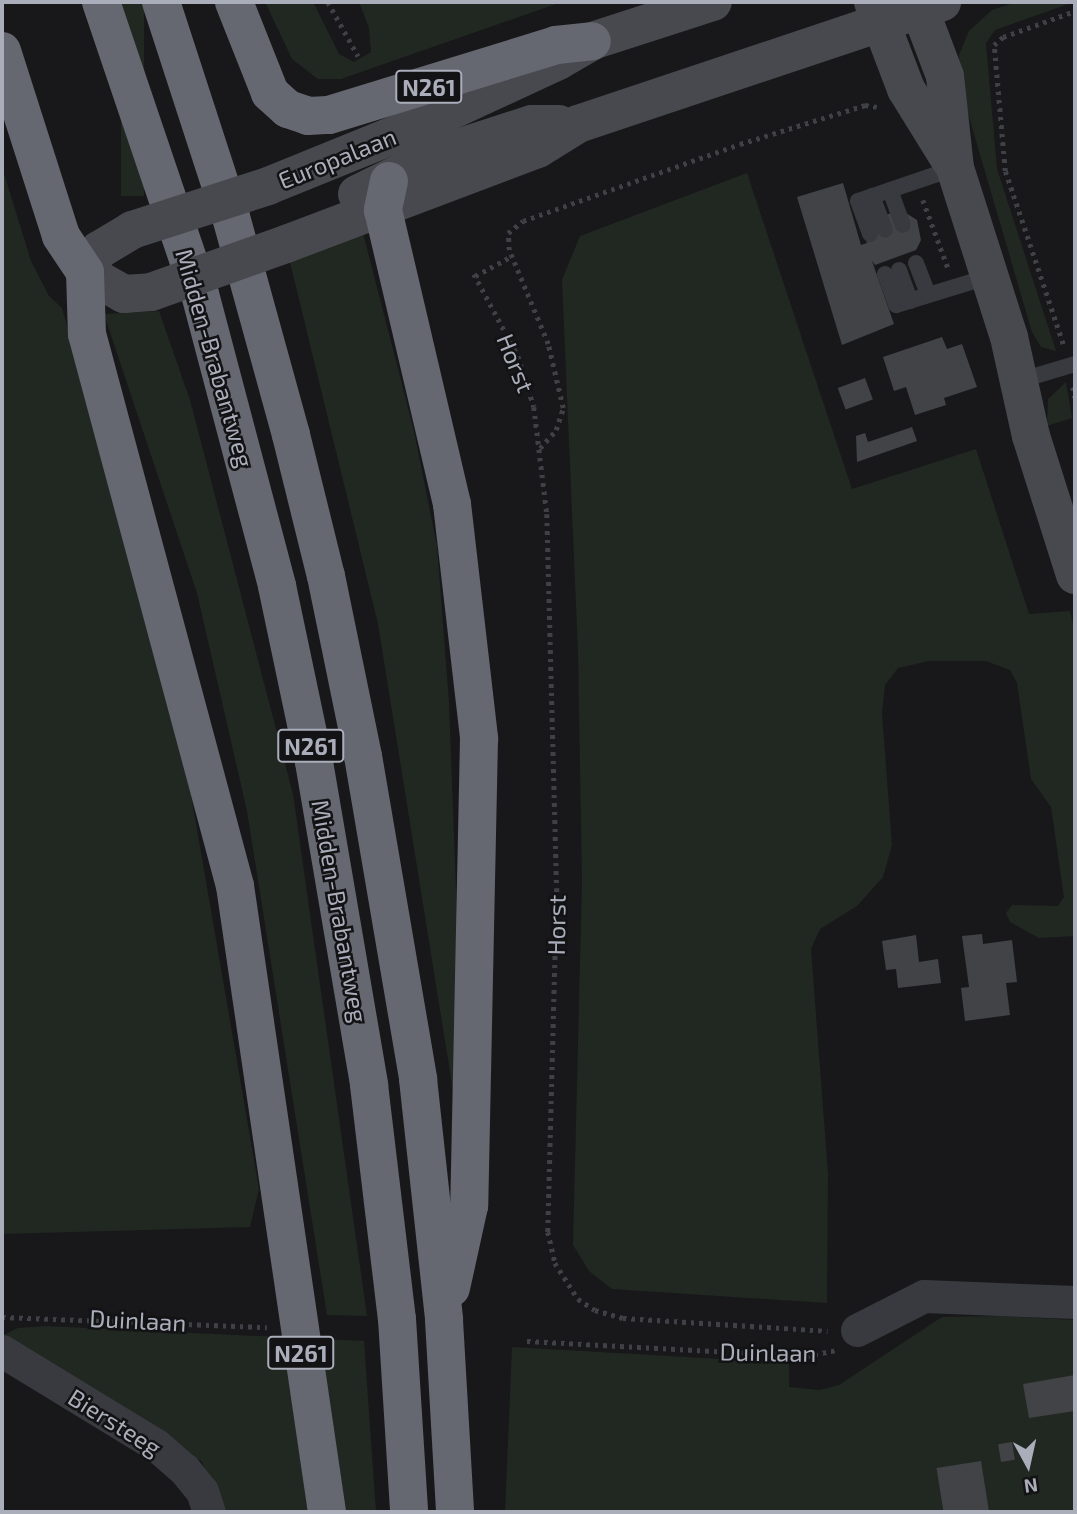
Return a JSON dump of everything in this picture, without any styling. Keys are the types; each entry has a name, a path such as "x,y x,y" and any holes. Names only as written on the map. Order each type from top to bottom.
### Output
{"highway":[{"name":"Midden-Brabantweg","path":"101,2 200,294 277,586 306,724 369,1085 397,1319 409,1512"},
{"name":"Midden-Brabantweg","path":"161,2 252,294 342,646 418,1079 444,1320 455,1512"},
{"name":"N261","path":"234,2 270,93 288,109 308,116 329,115 556,45 592,41"},
{"path":"2,51 61,236 85,272"},
{"name":"N261","path":"386,196 452,504 479,738 469,1206 444,1320"},
{"name":"N261","path":"85,272 87,334 235,886 327,1512"}],"main road":[{"name":"Europalaan","path":"713,2 592,41 558,61 433,119 277,217 147,280 124,294 85,272 99,250 132,230 277,217 386,196 538,149 578,124 877,12 926,4"},
{"path":"926,4 945,76 968,276 1009,337 1018,381 1075,575"},
{"path":"877,12 906,89 955,168"}],"street":[{"path":"857,1330 924,1296 1075,1302"},
{"name":"Biersteeg","path":"2,1351 156,1445 184,1469 202,1491 209,1512"}],"lane":[{"path":"877,232 858,201 955,168"},
{"path":"890,190 903,225"},
{"path":"916,263 928,295"},
{"path":"892,272 896,305 928,295 968,276"},
{"path":"1018,381 1073,365"}],"path":[{"path":"328,2 358,56"},
{"path":"1075,11 1003,37 994,45 1005,171 1073,365 1075,398"},
{"path":"539,448 556,430 564,408 548,344 512,256 508,233 523,221 865,105 886,113"},
{"path":"922,196 968,276"},
{"name":"Horst","path":"512,256 475,275 518,356 534,407 547,514 557,888 548,1231 555,1263 578,1299 595,1310 623,1318 857,1330"},
{"name":"Duinlaan","path":"2,1317 274,1328"},
{"name":"Duinlaan","path":"527,1341 806,1356 838,1349 857,1330"}],"shaded area":[{"path":"121,2 144,2 144,196 121,196"},
{"path":"265,2 313,2 339,54 354,62 371,52 369,28 359,2 562,2 341,79 318,79 292,59"},
{"path":"1017,2 1074,2 995,30 986,43 997,169 1056,351 1041,347 1032,332 959,83 959,55 969,31 992,10"},
{"path":"2,167 31,261 49,296 62,308 179,725 259,1189 250,1227 2,1234"},
{"path":"747,173 852,489 976,449 1029,614 1070,611 1075,633 1075,936 1039,938 1010,922 1006,913 1012,905 1058,906 1064,897 1051,807 1031,779 1017,683 1010,670 986,661 929,661 898,668 885,685 882,713 892,845 883,877 857,906 820,929 811,949 828,1173 827,1303 612,1289 589,1271 573,1245 582,881 578,651 562,280 580,236"},
{"path":"363,233 414,431 437,546 449,703 464,1102 455,1103 378,624 289,258"},
{"path":"159,311 190,400 293,794 367,1316 327,1315 247,811 197,593 104,314"},
{"path":"1066,382 1072,418 1047,426 1048,399"},
{"path":"1001,1316 1075,1320 1075,1512 505,1512 512,1347 789,1363 789,1387 820,1390 839,1385 942,1317"},
{"path":"45,1326 364,1341 376,1512 220,1512 202,1462 2,1336 18,1328"}],"building":[{"path":"843,183 861,245 867,243 860,223 901,210 917,220 921,240 916,250 875,265 872,261 894,324 842,345 797,197"},
{"path":"942,337 947,349 962,344 977,387 944,398 946,405 915,415 906,387 894,391 883,357"},
{"path":"865,378 873,400 846,410 838,388"},
{"path":"912,427 917,441 857,462 856,436 865,433 868,442"},
{"path":"982,934 983,944 1012,940 1017,982 1006,983 1010,1015 965,1021 961,988 969,987 962,936"},
{"path":"916,935 919,962 938,959 941,983 898,988 896,969 886,970 882,941"},
{"path":"1075,1375 1075,1411 1029,1418 1023,1384"},
{"path":"1012,1442 1015,1460 1001,1462 998,1444"},
{"path":"981,1461 989,1512 944,1512 937,1468"}]}
